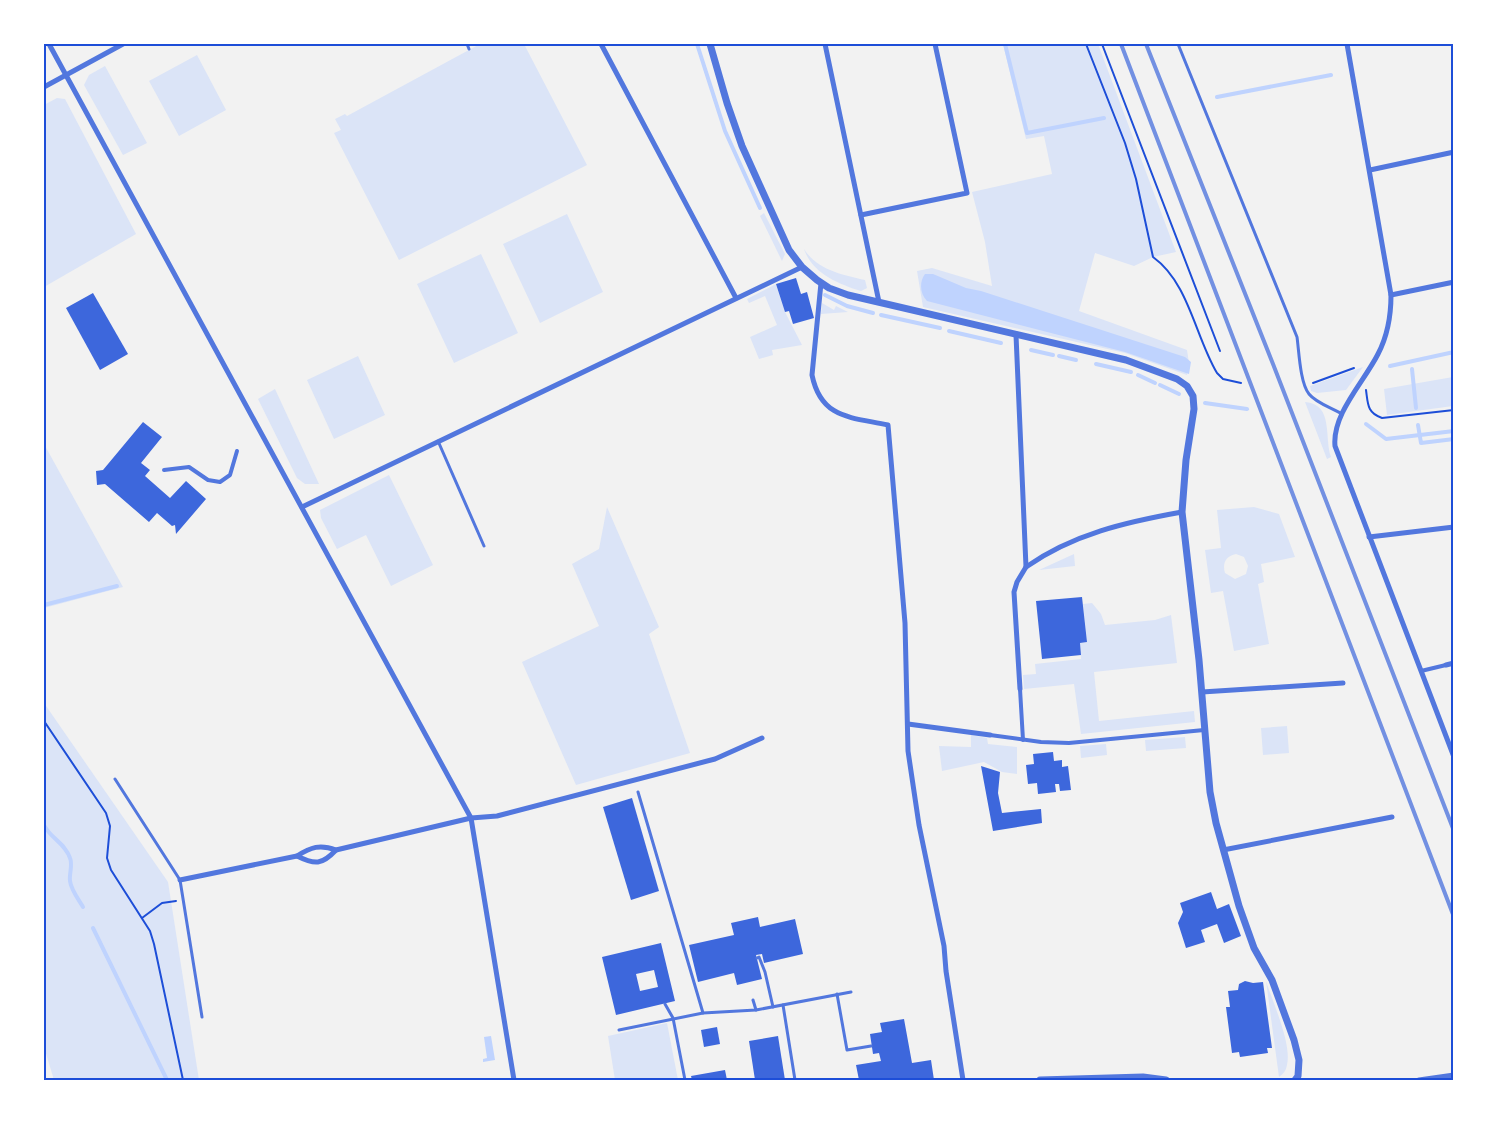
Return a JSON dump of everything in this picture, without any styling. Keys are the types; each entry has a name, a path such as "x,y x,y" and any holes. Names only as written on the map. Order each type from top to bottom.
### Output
{"street":[{"path":"49,44 471,818 514,1080"},
{"path":"44,87 123,44"},
{"path":"602,44 736,298"},
{"path":"710,44 728,108 746,155 787,246 801,267 821,283 844,294 1126,360 1170,375 1190,389 1194,409 1186,460 1182,512 1202,692 1210,792 1239,906 1254,948 1272,981 1294,1040 1299,1060 1297,1080"},
{"path":"825,44 879,302"},
{"path":"861,215 967,192 935,44"},
{"path":"1347,44 1391,294 1390,317 1382,345 1342,414 1335,430 1335,446 1454,757"},
{"path":"1370,170 1454,152"},
{"path":"302,507 801,267"},
{"path":"1391,294 1454,282"},
{"path":"821,283 812,375 818,394 825,405 833,411 888,425 905,623 908,750 914,793 944,946 963,1080"},
{"path":"1016,335 1026,567"},
{"path":"164,470 189,467 208,480 218,482 230,475 237,451"},
{"path":"1023,740 1014,592 1026,567 1082,536 1115,525 1182,512"},
{"path":"1369,537 1454,527"},
{"path":"1420,671 1454,663"},
{"path":"1202,692 1343,683"},
{"path":"908,724 1023,740 1070,742 1205,730"},
{"path":"297,856 311,863 326,861 336,850 471,818 497,816 715,759 762,738"},
{"path":"1223,850 1392,817"},
{"path":"180,880 297,856 309,848 324,845 336,850"},
{"path":"1419,1080 1454,1074"},
{"path":"1040,1080 1145,1077 1166,1080"}],"lane":[{"path":"467,44 470,49"},
{"path":"1178,44 1297,337 1306,390 1313,397 1342,414"},
{"path":"438,441 484,546"},
{"path":"115,779 180,880 202,1017"},
{"path":"638,792 703,1013"},
{"path":"757,957 765,972 773,1007"},
{"path":"619,1030 703,1013 756,1010 851,992"},
{"path":"837,994 847,1050 872,1046"},
{"path":"753,1000 756,1010"},
{"path":"665,1004 673,1018 685,1080"},
{"path":"783,1005 795,1080"}],"path":[{"path":"1086,44 1125,143 1136,179 1153,257 1167,267 1179,287 1216,373 1223,379 1241,383"},
{"path":"1102,44 1220,351"},
{"path":"1313,383 1354,368"},
{"path":"1366,390 1370,412 1382,418 1454,410"},
{"path":"44,722 106,813 110,826 107,858 111,870 142,918 154,944 183,1080"},
{"path":"142,918 162,903 183,901"}],"shaded area":[{"path":"480,44 524,44 587,165 399,260 334,133 341,130 335,119 345,114 347,116"},
{"path":"1003,44 1098,44 1176,252 1153,257 1134,266 1095,253 1079,311 1187,350 1189,363 1187,375 1125,353 923,307 917,271 932,268 992,286 985,242 972,192 1052,174 1044,136 1026,139"},
{"path":"197,55 226,110 179,136 149,81"},
{"path":"105,66 147,143 123,155 84,85 89,75"},
{"path":"57,98 65,99 136,234 44,287 44,105"},
{"path":"764,213 785,254 782,261 760,216"},
{"path":"567,214 603,292 540,323 503,244"},
{"path":"804,249 823,267 839,274 865,280 867,288 861,291 827,276 813,265"},
{"path":"481,254 518,333 454,363 417,284"},
{"path":"776,284 785,312 802,345 772,350 773,355 759,359 750,337 777,325 765,296 749,303 747,299"},
{"path":"822,303 834,310 836,306 848,312 821,314"},
{"path":"358,356 385,415 334,439 307,380"},
{"path":"1363,367 1346,390 1317,393 1311,391 1310,386"},
{"path":"1453,377 1453,406 1387,415 1384,389"},
{"path":"275,389 319,484 305,484 297,478 258,399"},
{"path":"1305,402 1314,404 1324,415 1331,457 1327,459"},
{"path":"44,444 123,587 44,608"},
{"path":"389,475 433,565 391,586 366,535 337,549 321,518 320,510"},
{"path":"607,507 659,627 649,634 690,753 576,785 522,662 599,626 572,564 599,549"},
{"path":"1254,507 1279,514 1295,557 1261,564 1264,582 1258,584 1269,644 1234,651 1223,591 1211,593 1205,550 1221,548 1217,510","holes":["1236,554 1244,557 1248,566 1246,574 1235,579 1225,573 1224,566 1227,558"]},
{"path":"1074,554 1075,566 1039,570"},
{"path":"1092,603 1101,614 1105,625 1155,620 1171,615 1177,663 1094,672 1099,721 1194,711 1195,722 1081,734 1074,684 1024,689 1023,675 1036,674 1035,664 1081,659 1080,643 1087,642 1083,604"},
{"path":"44,703 168,882 199,1080 54,1080 44,1047"},
{"path":"1287,726 1289,753 1263,755 1261,728"},
{"path":"971,735 987,738 988,744 1017,747 1017,774 1002,772 984,762 942,771 939,746 971,747"},
{"path":"1185,737 1186,748 1146,751 1145,740"},
{"path":"1106,744 1107,755 1081,758 1080,746"},
{"path":"1266,981 1287,1046 1287,1067 1279,1077"},
{"path":"667,1023 678,1080 615,1080 608,1036"}],"water":[{"path":"925,274 933,274 966,288 1185,357 1191,362 1189,374 1125,352 927,301 921,288"},
{"path":"491,1036 495,1060 483,1062 483,1059 487,1058 484,1037"}],"building":[{"path":"796,278 801,294 807,292 814,318 793,324 789,311 785,312 776,284"},
{"path":"93,293 128,354 100,370 66,308"},
{"path":"143,422 162,437 141,463 150,470 145,476 170,498 186,481 206,499 176,534 175,525 172,526 157,513 149,522 105,484 97,485 96,471 103,470"},
{"path":"1082,597 1087,642 1080,643 1081,655 1042,659 1036,601"},
{"path":"1053,752 1054,761 1062,760 1062,767 1068,766 1071,790 1060,791 1059,784 1055,784 1056,792 1038,794 1037,783 1028,784 1026,765 1034,764 1033,754"},
{"path":"981,766 1000,772 998,793 1002,813 1041,809 1042,823 993,831"},
{"path":"632,798 659,891 631,900 603,807"},
{"path":"1211,892 1217,909 1229,904 1241,936 1224,943 1217,924 1201,930 1205,942 1186,948 1178,923 1183,912 1180,903"},
{"path":"758,917 760,927 795,919 803,954 764,963 762,954 756,955 762,979 737,985 734,973 698,982 689,945 734,935 731,923"},
{"path":"661,943 675,1001 616,1015 602,957","holes":["654,970 658,987 640,991 636,974"]},
{"path":"1245,981 1263,982 1272,1048 1267,1048 1268,1053 1240,1057 1239,1052 1232,1053 1226,1007 1230,1007 1228,991 1238,990 1239,984"},
{"path":"904,1019 912,1063 931,1060 934,1080 859,1080 856,1065 881,1061 879,1053 873,1054 870,1034 882,1032 880,1023"},
{"path":"717,1027 720,1044 704,1047 701,1030"},
{"path":"778,1036 785,1080 755,1080 749,1041"},
{"path":"725,1070 727,1080 692,1080 691,1076"}],"waterway":[{"path":"697,44 725,131 760,208"},
{"path":"1005,44 1027,133 1104,118"},
{"path":"1217,97 1331,75"},
{"path":"825,295 847,306 873,313"},
{"path":"881,315 940,328"},
{"path":"949,331 1001,343"},
{"path":"1031,350 1053,355"},
{"path":"1390,366 1454,352"},
{"path":"1059,356 1076,360"},
{"path":"1096,364 1131,372"},
{"path":"1412,369 1416,408"},
{"path":"1138,375 1155,383"},
{"path":"1160,385 1179,394"},
{"path":"1205,403 1247,409"},
{"path":"1366,424 1386,439 1454,431"},
{"path":"1418,425 1421,443 1454,439"},
{"path":"44,605 117,586"},
{"path":"44,825 68,853 71,864 71,884 83,907"},
{"path":"93,928 167,1080"}],"railway":[{"path":"1121,44 1454,917"},
{"path":"1146,44 1454,831"}]}
